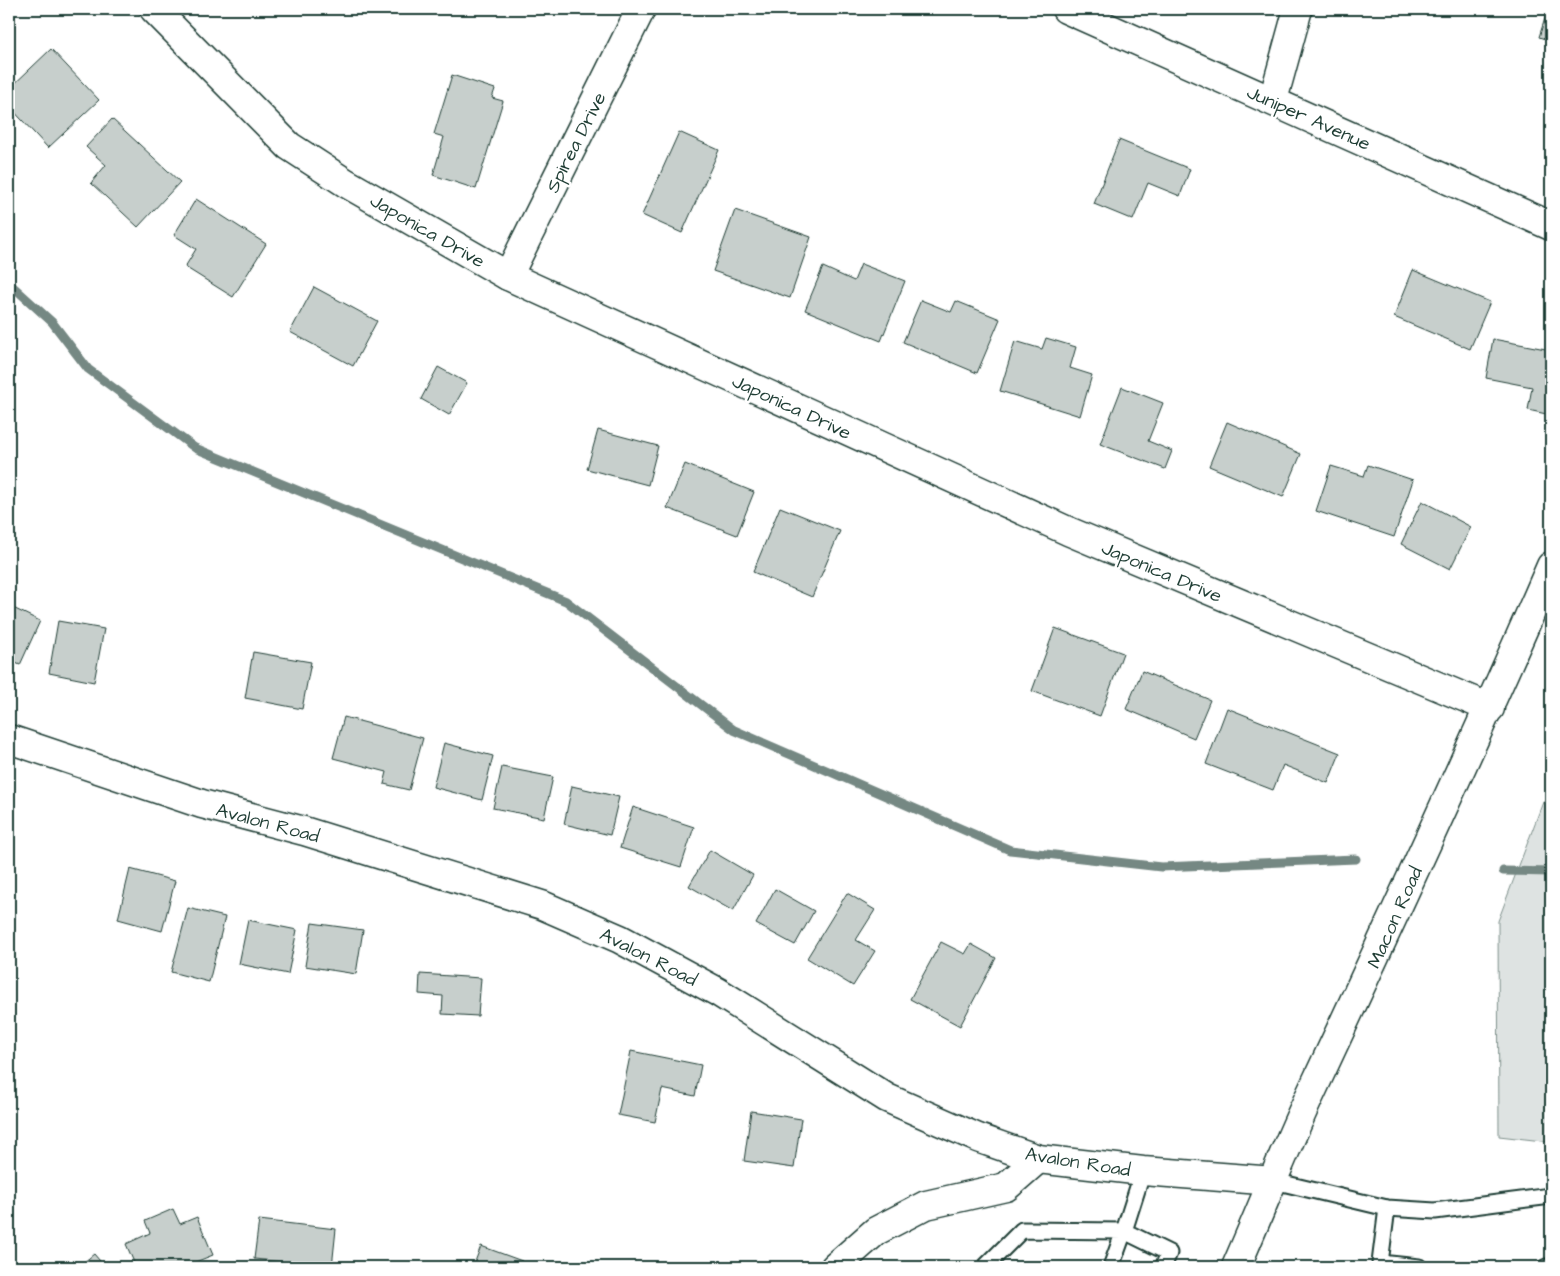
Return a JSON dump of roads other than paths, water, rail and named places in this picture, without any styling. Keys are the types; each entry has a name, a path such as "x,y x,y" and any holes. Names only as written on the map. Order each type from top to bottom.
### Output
{"street":[{"name":"Japonica Drive","path":"155,9 288,146 346,183 508,276 1068,531 1490,708"},
{"name":"Spirea Drive","path":"508,276 641,9"},
{"name":"Juniper Avenue","path":"1066,9 1551,226"},
{"path":"1273,100 1298,9"},
{"name":"Macon Road","path":"1236,1267 1310,1095 1361,990 1490,708 1551,566"},
{"name":"Avalon Road","path":"9,739 202,804 304,831 542,905 620,939 718,992 887,1098 978,1138 1038,1159 1143,1171 1274,1181"},
{"path":"835,1267 876,1230 926,1205 1006,1187 1038,1159"}],"lane":[{"path":"1111,1267 1143,1171"},
{"path":"1274,1181 1387,1208 1435,1211 1551,1196"},
{"path":"1387,1208 1380,1265 1419,1267"},
{"path":"984,1267 1022,1230 1124,1231 1169,1253 1163,1267"},
{"path":"1546,1267 1551,1266"}],"waterway":[{"path":"9,283 52,322 88,369 195,448 566,601 734,730 1010,850 1161,867 1356,859"},
{"path":"1503,871 1551,872"}]}
